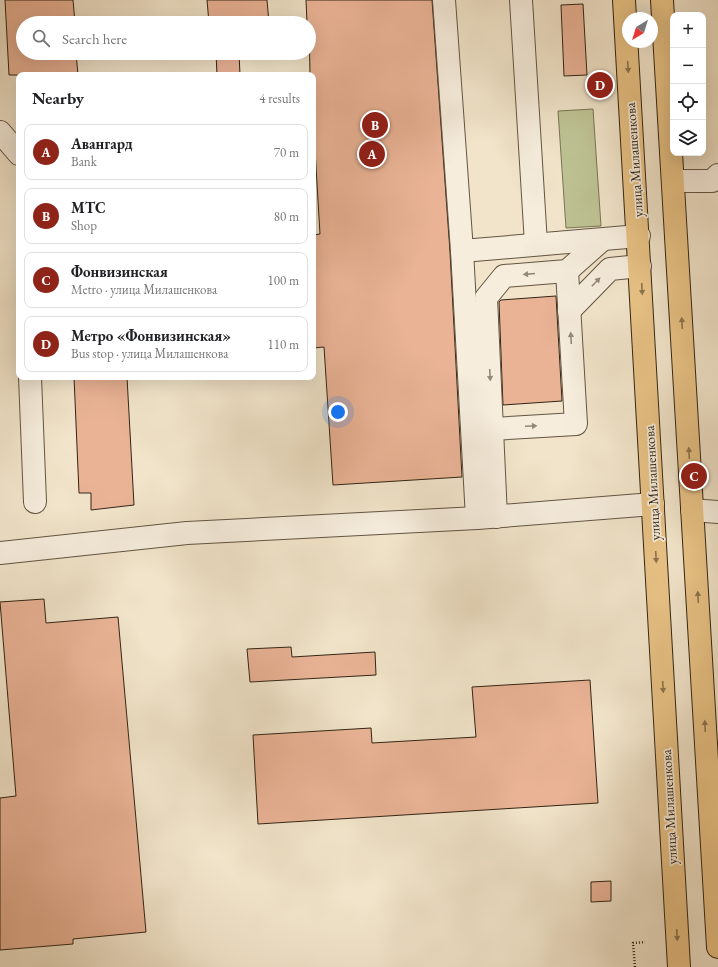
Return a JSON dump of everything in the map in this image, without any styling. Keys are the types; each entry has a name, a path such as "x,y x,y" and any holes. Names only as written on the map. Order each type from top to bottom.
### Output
{"main road":[{"name":"улица Милашенкова","path":"624,0 678,967"},
{"path":"662,0 692,510 713,779 718,947"}],"lane":[{"path":"444,0 462,251 487,517"},
{"path":"521,0 536,244"},
{"path":"0,132 16,151"},
{"path":"673,181 716,180"},
{"path":"462,251 638,236"},
{"path":"487,517 493,429 486,298 504,276 567,271 602,240"},
{"path":"569,310 610,269 640,266"},
{"path":"493,429 576,424 567,271"},
{"path":"30,380 35,502"},
{"path":"0,553 187,533 487,517 653,504"},
{"path":"692,510 718,512"}],"path":[{"path":"634,967 633,943 645,942"}],"green space":[{"path":"593,109 601,226 566,228 558,111"}],"building":[{"path":"5,0 73,0 74,16 16,16 16,60 77,60 78,72 16,72 16,75 9,75"},
{"path":"207,0 267,0 268,16 208,16"},
{"path":"306,0 432,0 450,252 462,477 333,485 324,347 316,348 316,235 320,234 316,167 316,72 310,72 310,60 316,60 316,16 307,16"},
{"path":"583,4 587,75 564,76 561,5"},
{"path":"216,60 239,60 240,72 217,72"},
{"path":"556,296 562,401 503,405 499,302 501,300"},
{"path":"74,380 127,380 134,505 91,510 91,493 79,493"},
{"path":"44,599 46,623 118,617 146,932 73,939 73,944 0,950 0,798 16,796 0,602"},
{"path":"291,647 292,657 375,652 376,675 250,682 247,649"},
{"path":"590,680 598,803 258,824 253,735 371,728 372,743 476,737 472,687"},
{"path":"611,881 611,901 591,902 591,882"}],"place":[{"name":"Метро «Фонвизинская»","path":"600,85"},
{"name":"МТС","path":"375,125"},
{"name":"Авангард","path":"372,154"},
{"name":"Фонвизинская","path":"694,476"}]}
